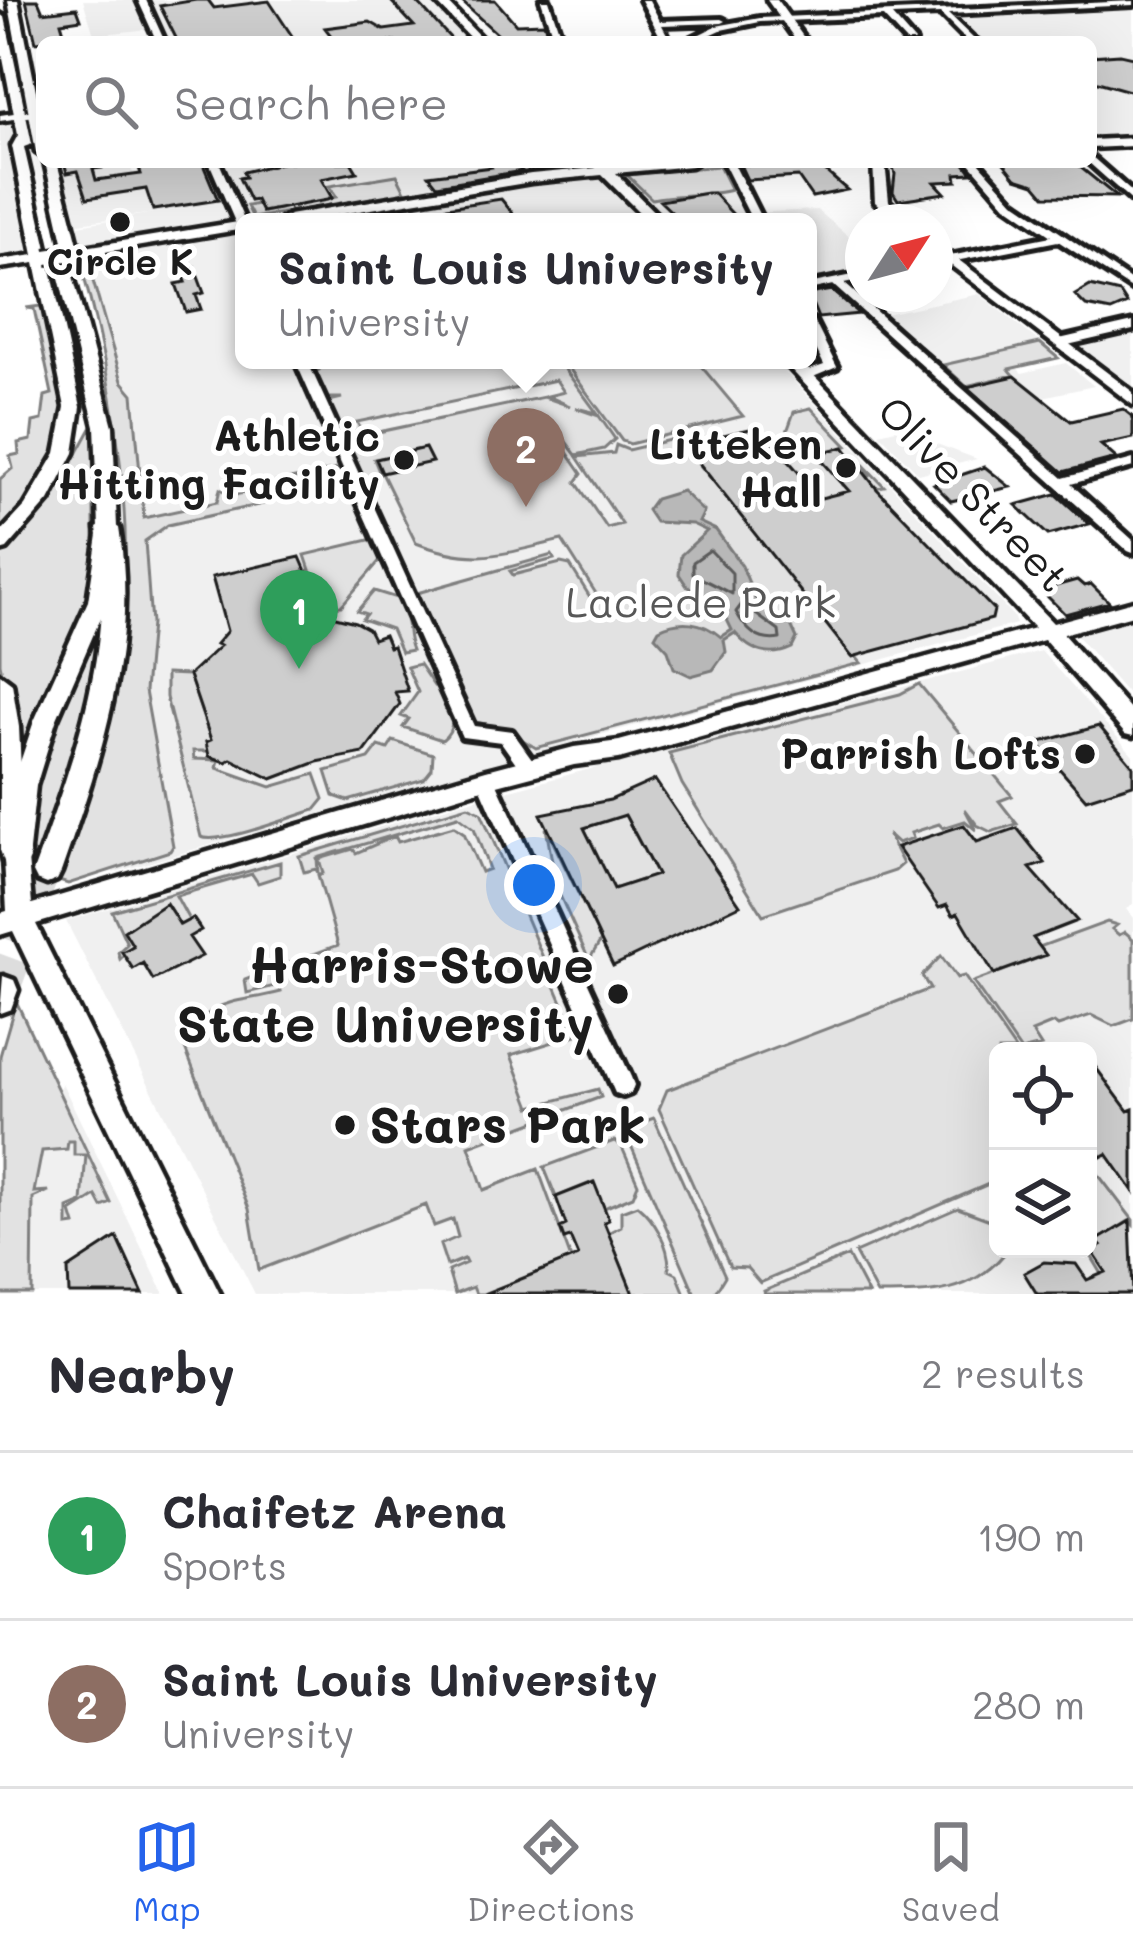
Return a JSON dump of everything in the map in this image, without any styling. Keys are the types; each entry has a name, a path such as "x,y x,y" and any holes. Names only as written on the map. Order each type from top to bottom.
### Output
{"highway":[{"path":"47,872 103,689 113,592 108,528"},
{"path":"0,683 9,737 6,812 16,859"}],"main road":[{"path":"13,0 36,99"},
{"path":"772,0 798,36"},
{"path":"445,3 475,36"},
{"path":"0,17 24,135 19,146 56,255 103,364 108,399 104,426 108,528 92,621 32,755 7,917 204,1294"},
{"path":"1097,144 1133,142"},
{"path":"0,545 68,465 85,421 86,400 56,255 48,168"},
{"path":"321,213 592,168"},
{"path":"602,168 648,213"},
{"path":"879,168 884,204"},
{"path":"0,264 235,228"},
{"path":"953,267 1133,400"},
{"name":"Olive Street","path":"799,369 1051,632 1133,728"},
{"path":"7,917 486,779 619,751 1133,608"}],"street":[{"path":"142,0 158,36"},
{"path":"545,0 557,36"},
{"path":"645,0 664,36"},
{"path":"974,0 983,9"},
{"path":"657,23 1133,3"},
{"path":"941,10 967,36"},
{"path":"884,13 905,36"},
{"path":"701,36 752,21"},
{"path":"0,118 36,112"},
{"path":"1097,165 1133,199"},
{"path":"217,168 237,213"},
{"path":"731,168 754,213"},
{"path":"979,168 1010,203 1133,287"},
{"path":"953,258 1060,237"},
{"path":"817,284 845,279"},
{"path":"835,281 1133,548"},
{"path":"1060,343 1133,326"},
{"path":"806,376 831,367 817,339"},
{"path":"305,369 468,732 506,736 530,768"},
{"path":"1059,483 1133,464"},
{"path":"486,779 623,1085"}],"shaded area":[{"path":"83,0 137,0 150,29 94,35"},
{"path":"149,0 431,0 465,36 166,36"},
{"path":"1133,6 1133,138 1097,140 1097,36 977,36 954,14"},
{"path":"10,118 33,250 0,259 0,120"},
{"path":"58,168 131,168 136,182 142,181 138,168 591,168 597,175 721,168 747,213 235,213 235,369 797,369 785,372 1016,624 502,761 113,873 145,691 151,624 144,519 122,381 83,257 163,242 160,234 77,246 72,226 154,213 72,224"},
{"path":"817,210 845,233 845,276 817,281 817,213 747,213"},
{"path":"979,294 1060,358 1017,368 1022,373 1066,363 1094,386 991,408 885,314 953,312 953,300"},
{"path":"1133,331 1133,389 1076,345 1078,343"},
{"path":"896,429 977,459 919,474 879,433"},
{"path":"1133,616 1133,700 1076,635"},
{"name":"Harris-Stowe State University","path":"1041,651 1133,755 1133,905 1126,909 1133,918 1133,1294 255,1294 66,921 464,802"},
{"path":"62,1083 164,1294 28,1294 33,1167 51,1103"}],"green space":[{"path":"720,168 731,190 652,199 626,174"},
{"path":"397,175 406,193 284,213 250,213 247,206 258,204 263,212 336,197 329,186"},
{"path":"86,257 122,381 133,394 144,518 217,502 220,489 232,496 247,492 244,484 253,487 342,468 351,489 334,493 343,489 338,476 325,472 267,485 268,490 259,493 263,504 168,525 145,541 151,624 145,691 173,846 170,851 68,884 59,881 94,777 114,697 126,567 114,413 80,262"},
{"path":"26,308 45,309 61,381 64,431 46,476 0,535 0,479 13,468 10,456 19,454 18,443 31,440 33,422 42,420 45,396 52,394 34,309"},
{"path":"1040,343 1058,358 1009,369 1014,375 966,386 943,365"},
{"name":"Laclede Park","path":"319,369 565,369 597,413 576,408 599,416 615,439 604,449 576,455 561,435 556,436 582,474 576,482 607,528 622,524 577,457 614,453 616,445 628,450 678,438 861,663 536,748 501,727 475,722 416,602 417,593 552,555 554,559 510,571 513,575 570,565 590,597 597,595 562,540 473,556 416,543 382,473 425,449 374,459 380,474 365,490 325,402 342,398 324,398 313,373","holes":["556,380 564,392 548,396 570,406 544,397 364,435 357,422"]},
{"path":"570,369 704,369 743,416 630,444 622,441"},
{"path":"811,408 847,446 817,454 843,485 870,476 859,460 884,486 821,498 772,442 785,437 794,412"},
{"path":"94,423 94,574 87,605 27,747 17,749 0,663 0,552 57,490"},
{"path":"373,539 382,558 341,606 310,607 298,573 310,570 305,555"},
{"path":"374,591 400,599 412,650 401,652 391,629 362,619 366,614 357,611"},
{"path":"105,605 84,733 40,854 32,855 30,822 41,758 63,696"},
{"path":"419,664 434,686 439,685 451,714 451,728 442,740 403,727 409,719 401,716 418,692 407,667"},
{"path":"166,674 189,675 211,740 206,742 208,751 193,751 194,759 219,760 217,768 271,787 315,774 324,799 315,810 240,834 201,837 166,697"},
{"path":"919,684 1012,796 999,801 1017,824 991,832 977,825 965,809 976,830 965,821 911,833 913,838 898,843 888,834 903,864 895,871 763,915 682,784 669,753 900,694"},
{"path":"393,741 433,754 432,769 424,779 348,801 334,796 326,771 369,759 379,746 388,749"},
{"path":"468,806 481,812 576,1035 511,1055 531,1107 598,1089 601,1097 469,1146 484,1190 538,1169 571,1259 483,1294 476,1294 473,1287 455,1294 448,1271 466,1263 464,1259 447,1266 440,1245 458,1237 453,1219 434,1226 426,1205 259,1270 249,1209 184,1046 213,1010 281,992 279,985 247,993 245,980 338,945 318,875 323,873 319,859 353,849 356,853 395,836 398,842 454,826 464,833 481,872 489,869 474,828 458,816 317,858 318,873 316,869 304,872 299,856"},
{"path":"625,815 657,875 614,889 584,828"},
{"path":"546,828 601,940 589,960 557,889"},
{"path":"280,862 280,876 258,883 252,874 176,896 189,920 180,925 166,903 120,959 118,952 127,944 112,911"},
{"path":"1107,922 1117,925 1112,929 1133,939 1133,1019 1114,1026 1091,1015 1032,1032 1038,1042 1015,1042 973,982 1044,956 1039,947"},
{"path":"941,956 957,978 964,976 1010,1042 989,1042 989,1184 760,1283 747,1268 730,1267 659,1109 667,1090 930,989 922,976"},
{"path":"16,1001 111,1203 102,1207 96,1196 71,1212 75,1225 68,1226 68,1208 82,1202 86,1155 74,1155 74,1141 68,1141 67,1149 42,1151 34,1192 49,1191 33,1198 32,1294 0,1294 0,1056"},
{"path":"654,1118 725,1276 714,1294 695,1294 624,1129"},
{"path":"614,1141 621,1145 638,1184 633,1196 604,1208 593,1182 556,1197 544,1167"},
{"path":"1097,1173 1133,1225 1129,1221 1097,1241"},
{"path":"637,1205 660,1233 669,1270 677,1274 685,1294 633,1294 608,1233 621,1226 621,1211"},
{"path":"958,1208 989,1220 989,1258 1000,1258 981,1275 951,1288 877,1294 855,1253"},
{"path":"848,1256 868,1294 765,1294 764,1291"}],"water":[{"path":"682,491 704,512 699,522 716,530 742,566 755,598 791,625 797,638 792,648 761,652 735,633 724,640 726,652 713,670 691,676 674,668 668,650 655,636 659,629 691,623 721,637 732,630 719,603 687,586 679,574 681,555 707,531 692,524 655,522 647,510 655,499"}],"building":[{"path":"26,0 38,0 43,12 77,8 81,19 61,22 65,36 36,36 36,42"},
{"path":"208,0 214,8 269,1 292,36 175,36 160,6"},
{"path":"390,0 415,0 448,36 331,36 325,28 370,22 384,30 414,26"},
{"path":"460,0 495,0 516,24 544,23 548,36 499,36"},
{"path":"1097,56 1133,57 1133,92 1097,82"},
{"path":"66,168 102,168 93,169 96,180 141,174 139,168 205,168 218,200 153,210 146,189 87,198 78,171 67,173"},
{"path":"355,168 357,172 321,179 332,198 262,212 256,200 250,201 239,178 245,177 243,172"},
{"path":"483,168 522,171 437,185 429,175"},
{"path":"741,168 822,168 847,190 812,197 798,177 747,180"},
{"path":"893,168 968,168 972,173 956,174 957,181 935,182 945,193 898,200 893,192"},
{"path":"1008,168 1081,168 1117,197 1045,196 1035,184 1016,178"},
{"path":"713,193 732,213 673,213 660,201"},
{"path":"501,199 513,213 452,213 448,207"},
{"path":"194,266 204,293 196,295 201,309 186,312 176,284 186,282 181,269"},
{"path":"1090,286 1120,293 1127,304 1111,311 1086,306 1075,295"},
{"path":"832,290 845,302 845,312 859,314 818,318 817,292"},
{"path":"1015,376 1071,421 1123,409 1133,417 1133,438 1101,445 1116,458 1063,472 967,387"},
{"path":"759,427 821,498 849,491 816,454 844,447 877,489 994,610 992,619 852,657 684,444"},
{"name":"Athletic Hitting Facility","path":"425,448 432,462 382,473 376,459"},
{"path":"985,467 1010,487 951,501 934,484"},
{"path":"1056,494 1089,524 1048,535 1016,505"},
{"path":"300,557 306,571 298,573 312,611 355,622 368,629 373,639 384,635 389,647 393,646 408,691 395,692 400,704 364,753 317,762 272,779 231,759 226,762 209,756 206,742 211,740 189,675 220,646 216,644 227,631 212,577"},
{"path":"1077,580 1084,586 1091,584 1109,602 1065,614 1041,590"},
{"name":"Parrish Lofts","path":"1099,726 1133,766 1133,784 1086,799 1037,743"},
{"path":"655,780 740,905 613,966 541,814 610,800","holes":["625,815 657,875 614,889 584,828"]},
{"path":"964,825 977,842 1017,828 1045,863 1030,868 1077,921 1033,938 1046,955 994,974 958,913 953,915 947,905 939,908 897,847"},
{"path":"166,903 180,925 193,918 201,930 189,937 202,956 153,980 143,963 133,969 122,952 133,946 124,931"},
{"path":"1097,1069 1128,1111 1133,1109 1133,1191 1107,1154 1101,1157 1097,1151"},
{"path":"594,1182 609,1220 604,1222 633,1294 484,1294 578,1256 570,1237 564,1239 560,1228 566,1225 556,1197"},
{"path":"1130,1221 1133,1294 1037,1294 1024,1273 1044,1262 1076,1264 1087,1280 1106,1272 1097,1258 1101,1246 1097,1240"},
{"path":"117,1237 143,1294 69,1294 68,1269"}],"tunnel":[{"path":"36,901 47,872"},
{"path":"3,990 37,898"}],"place":[{"name":"Circle K","path":"120,222"},
{"name":"Athletic Hitting Facility","path":"404,460"},
{"name":"Litteken Hall","path":"846,468"},
{"name":"Saint Louis University","path":"526,507"},
{"name":"Chaifetz Arena","path":"299,669"},
{"name":"Parrish Lofts","path":"1085,754"},
{"name":"Harris-Stowe State University","path":"618,994"},
{"name":"Stars Park","path":"345,1125"}]}
